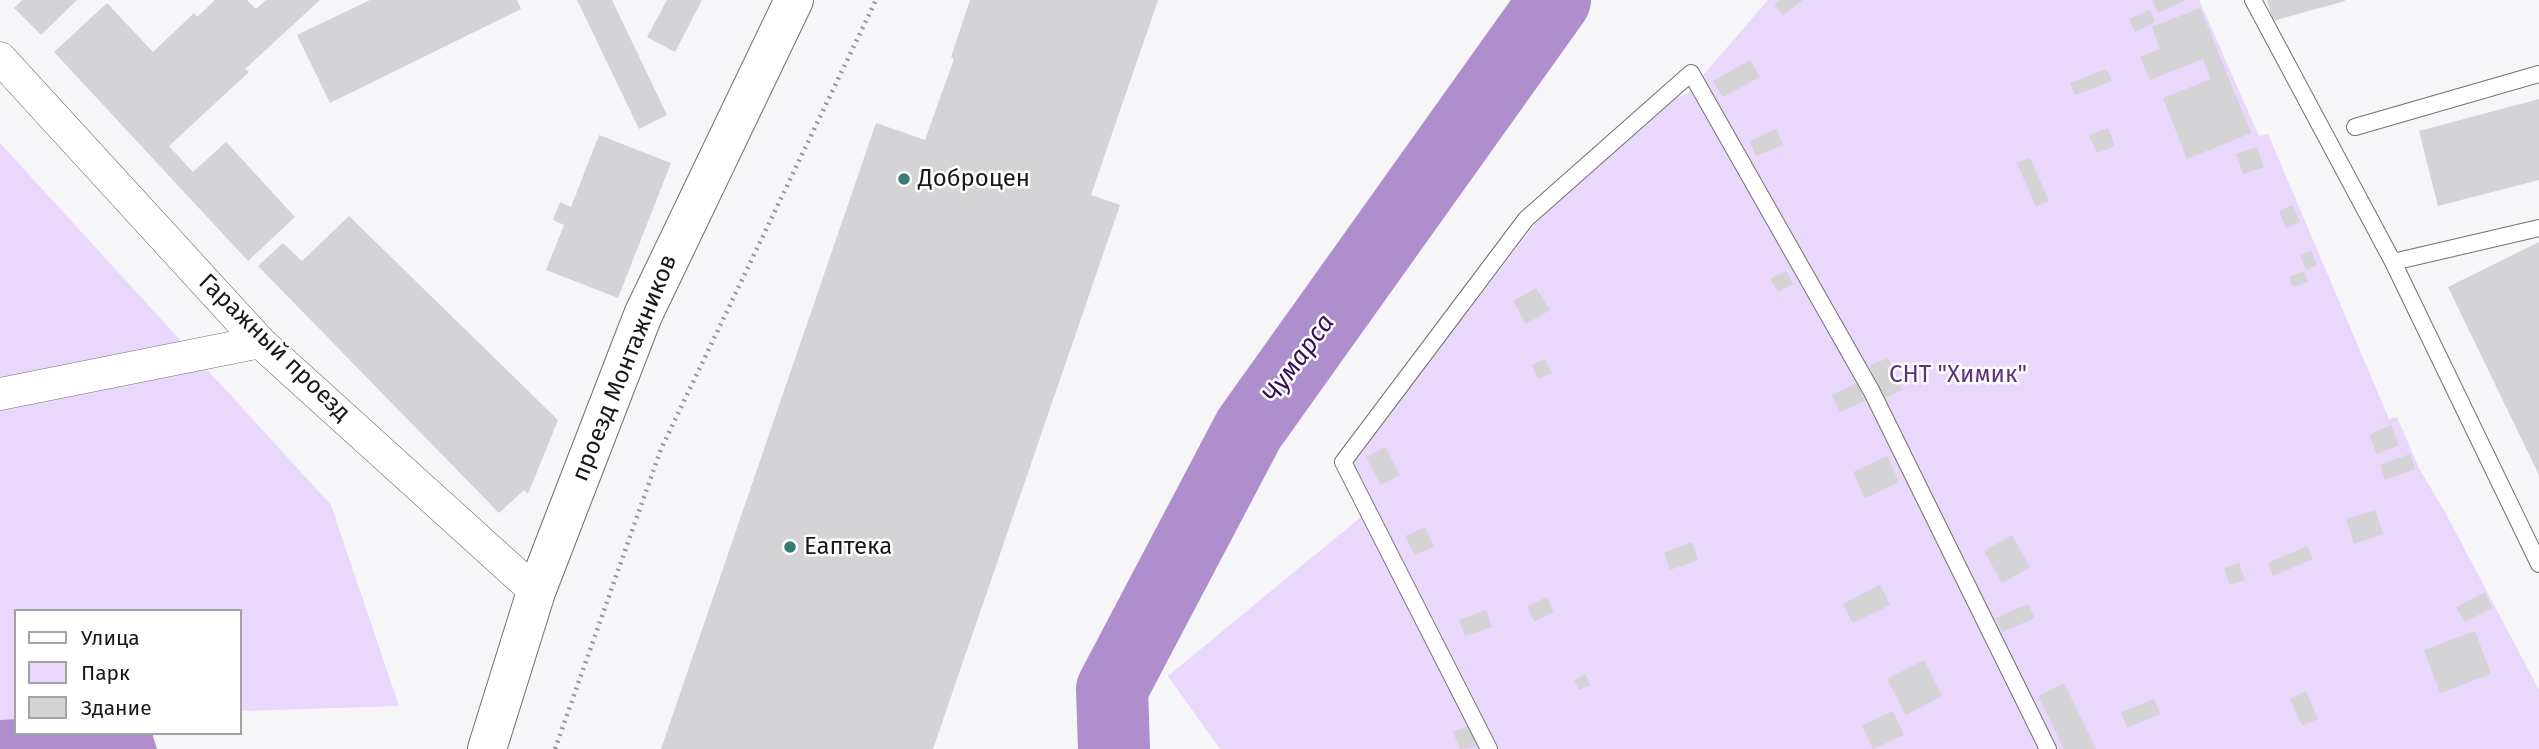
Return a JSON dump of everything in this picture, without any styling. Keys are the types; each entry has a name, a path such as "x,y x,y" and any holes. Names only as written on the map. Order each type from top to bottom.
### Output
{"main road":[{"name":"проезд Монтажников","path":"487,749 536,592 643,315 794,0"}],"street":[{"name":"Гаражный проезд","path":"0,58 260,342 536,592"},
{"path":"0,394 260,342"}],"lane":[{"path":"2253,0 2393,262 2539,564"},
{"path":"1489,749 1343,463 1526,219 1691,73 1872,392 2048,749"},
{"path":"2355,127 2539,74"},
{"path":"2393,262 2539,228"}],"path":[{"path":"555,749 661,449 876,0"}],"green space":[{"name":"СНТ \"Химик\"","path":"1768,0 2199,0 2259,136 2268,134 2389,419 2397,417 2419,468 2539,690 2539,749 1220,749 1168,676 1361,517 1341,475 1547,209 1664,102 1687,94"},
{"path":"0,143 331,505 399,706 242,711 242,609 14,609 14,719 0,720"}],"shaded area":[{"path":"14,719 14,735 153,735 157,749 0,749 0,720"}],"building":[{"path":"22,0 77,0 41,35 14,8"},
{"path":"215,0 247,0 256,9 266,0 320,0 245,69 249,72 169,146 193,172 226,142 295,217 248,261 54,52 107,3 153,52 194,13 197,17"},
{"path":"370,0 517,0 521,9 330,103 297,35"},
{"path":"577,0 612,0 667,115 639,129"},
{"path":"667,0 702,0 675,52 647,37"},
{"path":"970,0 1158,0 1091,195 1120,205 933,749 661,749 876,123 925,140 954,59 951,57"},
{"path":"1781,0 1803,0 1783,15 1774,5"},
{"path":"2152,0 2186,0 2158,13"},
{"path":"2267,0 2345,0 2345,1 2273,21"},
{"path":"2200,8 2251,133 2187,159 2163,98 2211,79 2203,59 2150,80 2140,57 2160,49 2152,27"},
{"path":"2150,10 2155,22 2135,32 2129,19"},
{"path":"1750,60 1760,77 1723,97 1713,81"},
{"path":"2106,69 2112,81 2075,95 2070,83"},
{"path":"2539,99 2539,180 2438,206 2419,131"},
{"path":"2108,128 2115,146 2097,153 2089,135"},
{"path":"1776,129 1783,145 1756,156 1750,141"},
{"path":"599,135 671,163 618,298 546,270 564,225 553,220 560,202 571,207"},
{"path":"2257,147 2264,167 2243,174 2236,154"},
{"path":"2030,158 2049,201 2036,207 2017,163"},
{"path":"2293,205 2300,222 2286,228 2279,211"},
{"path":"349,216 558,420 528,494 524,490 499,513 258,266 283,243 302,261"},
{"path":"2539,242 2539,475 2448,287"},
{"path":"2311,251 2317,265 2306,270 2300,255"},
{"path":"1786,271 1793,284 1778,292 1770,279"},
{"path":"2304,271 2308,282 2293,287 2289,277"},
{"path":"1536,288 1550,310 1526,324 1513,301"},
{"path":"1888,358 1902,390 1883,399 1869,366"},
{"path":"1545,359 1552,373 1538,379 1532,365"},
{"path":"1857,383 1865,401 1840,412 1832,395"},
{"path":"2391,425 2399,445 2377,454 2369,435"},
{"path":"1385,447 1400,475 1381,485 1366,457"},
{"path":"2410,454 2415,469 2385,480 2380,465"},
{"path":"1887,456 1899,482 1865,498 1853,472"},
{"path":"2375,510 2383,534 2354,544 2346,519"},
{"path":"1425,527 1434,546 1415,555 1405,536"},
{"path":"2012,535 2030,567 2002,583 1984,551"},
{"path":"1692,542 1698,560 1670,570 1664,553"},
{"path":"2307,546 2313,559 2273,576 2268,563"},
{"path":"2239,563 2245,580 2230,585 2224,568"},
{"path":"1880,585 1890,605 1853,623 1843,604"},
{"path":"2485,592 2492,608 2465,622 2456,607"},
{"path":"1547,597 1554,612 1534,622 1527,606"},
{"path":"2028,604 2035,618 2002,632 1996,618"},
{"path":"1486,610 1492,627 1465,636 1459,620"},
{"path":"2475,631 2491,674 2440,693 2424,650"},
{"path":"1924,660 1942,696 1906,715 1887,679"},
{"path":"1585,674 1590,685 1579,690 1574,680"},
{"path":"2064,683 2096,749 2064,749 2038,696"},
{"path":"2306,691 2318,719 2302,726 2290,699"},
{"path":"2154,699 2160,714 2127,728 2121,712"},
{"path":"1893,711 1904,735 1873,749 1862,726"},
{"path":"1470,725 1478,746 1460,749 1453,732"}],"waterway":[{"name":"Чумарса","path":"1114,749 1112,689 1249,429 1555,0"}],"place":[{"name":"Доброцен","path":"904,179"},
{"name":"Еаптека","path":"790,547"}]}
